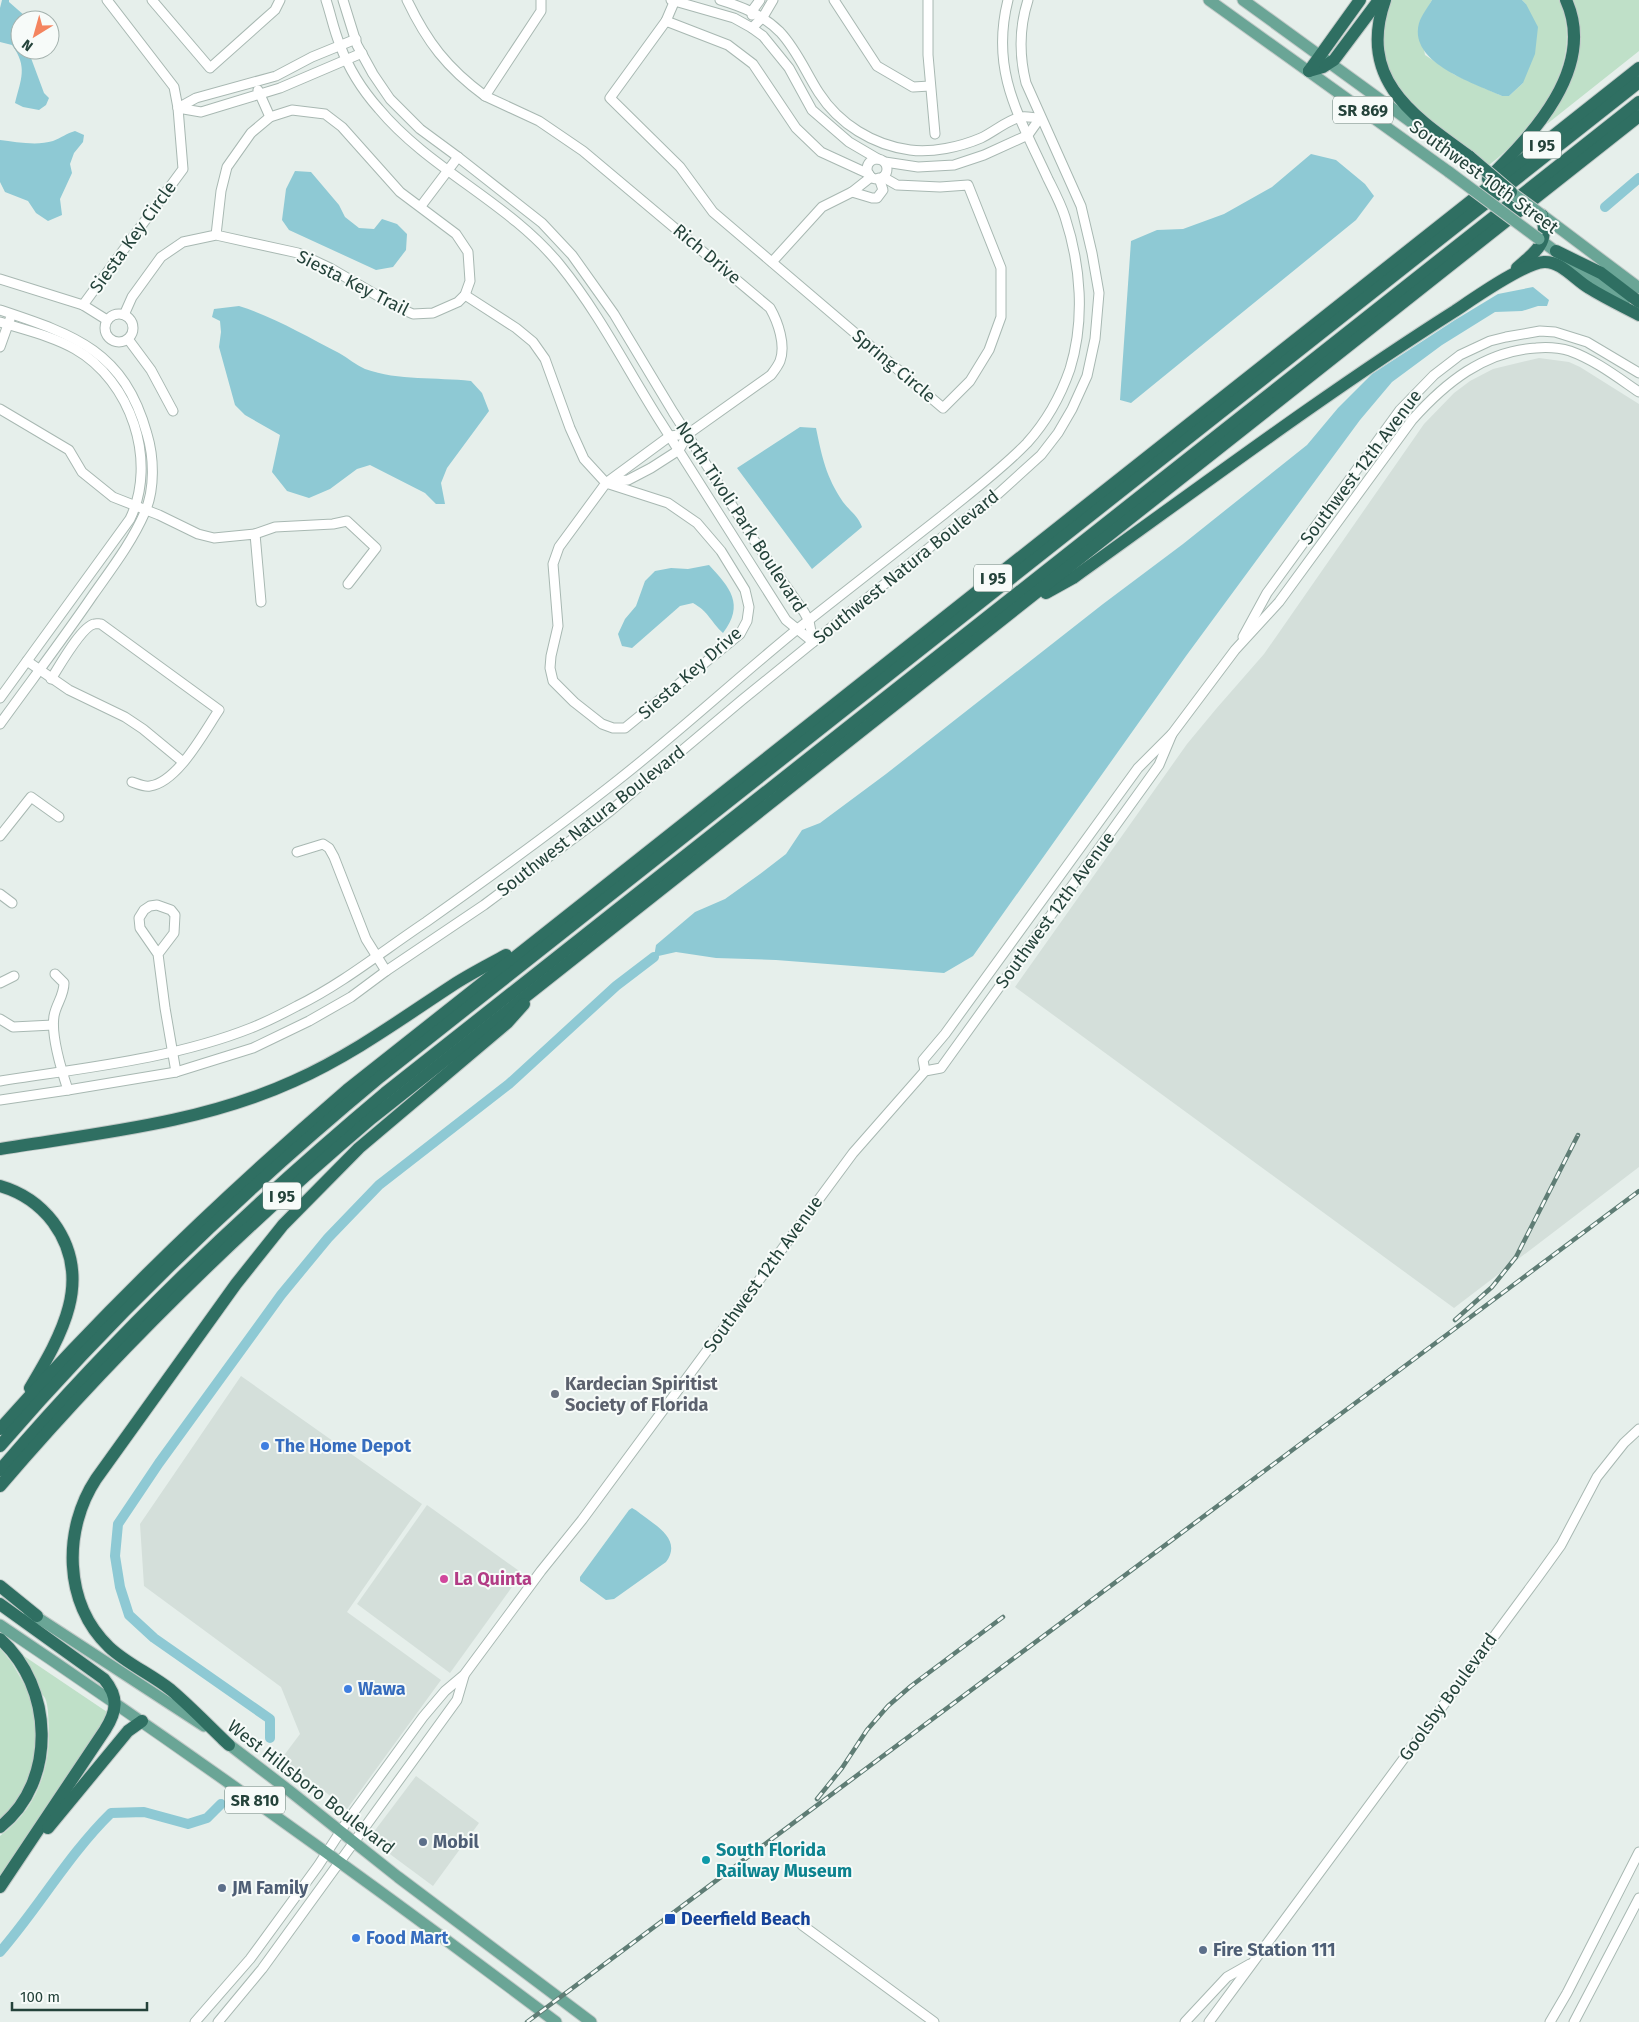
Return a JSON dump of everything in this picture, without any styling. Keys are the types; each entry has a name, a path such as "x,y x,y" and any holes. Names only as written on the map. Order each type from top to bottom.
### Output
{"highway":[{"path":"1325,60 1360,0"},
{"path":"1309,71 1343,50 1380,0"},
{"path":"1385,0 1379,21 1378,46 1382,68 1392,90 1414,116 1511,192"},
{"path":"1445,221 1525,141 1539,124 1556,96 1566,74 1573,42 1572,19 1566,0"},
{"name":"I 95","path":"0,1429 129,1291 254,1172 373,1069 1639,68"},
{"path":"0,1446 78,1360 161,1274 268,1174 350,1102 1639,82"},
{"path":"0,1470 91,1369 158,1300 273,1190 385,1093 1639,102"},
{"name":"I 95","path":"0,1486 127,1346 244,1231 372,1118 544,980 1013,612 1639,116"},
{"path":"1503,280 1535,252 1545,229 1542,215"},
{"path":"1556,251 1601,273 1639,302"},
{"path":"1013,612 1073,578 1321,400 1503,280 1537,263 1548,262 1561,267 1588,288 1639,314"},
{"path":"0,1149 180,1119 216,1110 273,1090 347,1055 455,984 541,936"},
{"path":"229,1744 170,1690 115,1652 92,1626 77,1593 73,1564 74,1535 86,1497 96,1479 236,1284 289,1218 359,1148 508,1023 544,980"},
{"path":"0,1186 27,1198 49,1217 59,1231 67,1248 72,1276 70,1304 60,1336 15,1413"},
{"path":"0,1586 37,1616"},
{"path":"0,1604 98,1673 110,1687 115,1702 115,1711 105,1730 2,1884"},
{"path":"0,1639 18,1659 34,1688 38,1702 42,1736 38,1765 30,1788 14,1813 0,1827"},
{"path":"2,1884 128,1731 142,1721"}],"main road":[{"name":"Southwest 10th Street","path":"1209,0 1449,172 1639,314"},
{"name":"Southwest 10th Street","path":"1243,0 1467,159"},
{"name":"Southwest 10th Street","path":"1511,192 1639,288"},
{"name":"West Hillsboro Boulevard","path":"0,1595 37,1616 174,1705 229,1744 354,1842 591,2022"},
{"name":"SR 810","path":"0,1625 115,1702 340,1862 556,2022"}],"street":[{"name":"Siesta Key Circle","path":"83,305 183,169 178,108 174,87 107,0"},
{"path":"152,0 210,68 275,10 280,0"},
{"name":"North Tivoli Park Boulevard","path":"326,0 340,46 359,82 378,109 410,141 449,169 532,235 560,264 593,312 786,620 813,642"},
{"name":"North Tivoli Park Boulevard","path":"343,0 362,53 373,74 390,99 420,129 542,223 572,255 606,303 728,499 809,621 813,642"},
{"name":"Rich Drive","path":"407,0 420,28 440,56 460,78 484,96 539,121 583,151 770,308 778,322 781,338 780,361 771,375 688,434 670,436"},
{"path":"484,96 541,11 541,0"},
{"path":"674,0 734,18 763,36 789,68 812,110 849,142 881,160 918,167 954,165 984,155 1028,135 1040,118"},
{"name":"Spring Circle","path":"666,21 728,45 753,64 796,128 821,152 897,185 940,187 968,185 1001,268 1002,316 988,350 970,381 943,408 713,212 680,167 610,98 666,21 674,0"},
{"path":"720,0 752,11 780,32 797,54 820,94 834,111 850,126 886,145 911,150 944,148 979,139 1020,117 1040,118"},
{"path":"752,28 752,11 760,0"},
{"path":"752,28 762,18 773,0"},
{"path":"834,0 877,66 913,87 930,86"},
{"path":"928,0 930,86 935,134"},
{"name":"Southwest Natura Boulevard","path":"0,1081 173,1052 250,1028 302,1004 377,956 473,888 619,779 797,630 986,480 1028,442 1043,423 1056,401 1069,370 1077,336 1080,294 1065,216 1020,117 1006,80 1002,58 1002,26 1008,0"},
{"name":"Southwest Natura Boulevard","path":"0,1100 176,1072 253,1048 301,1025 351,997 484,905 583,832 813,642 998,494 1041,455 1058,433 1072,409 1086,376 1095,339 1099,293 1081,206 1040,118 1026,83 1022,67 1021,35 1028,0"},
{"path":"178,108 196,98 276,76 312,57 356,39"},
{"path":"178,108 201,112 280,88 362,53"},
{"path":"256,82 270,117"},
{"path":"216,235 221,191 227,166 251,133 270,117 292,110 325,114 342,127 400,192 456,234 468,252 470,281 465,295"},
{"path":"772,262 822,207 887,171 881,160 886,145"},
{"path":"420,206 458,157"},
{"path":"852,192 877,198 883,190 876,176 867,168 869,162 881,160"},
{"name":"Siesta Key Trail","path":"124,315 132,296 161,257 183,242 216,235 298,253 330,268 397,307 413,314 433,313 450,307 465,295"},
{"name":"Siesta Key Circle","path":"0,279 83,305 107,320"},
{"name":"Siesta Key Drive","path":"465,295 516,328 546,359 570,428 584,459 606,483 668,503 697,523 721,551 745,590 749,607 747,621 740,634 625,728 613,728 602,724 574,702 553,681 550,668 558,626 553,564 559,547 606,483"},
{"path":"593,312 606,303"},
{"path":"0,310 60,330 94,350 109,363 123,380 141,412 150,442 152,463 146,510 128,544 0,724"},
{"path":"0,347 4,323 11,314"},
{"path":"117,314 124,315 131,320 133,328 128,339 118,342 110,338 105,330 107,320 117,314"},
{"path":"0,698 119,534 136,506 141,456 137,434 124,400 100,369 85,356 58,341 4,323"},
{"name":"Southwest 12th Avenue","path":"1235,650 1267,593 1389,424 1416,392 1453,360 1475,348 1506,336 1540,331 1555,332 1587,342 1639,373"},
{"path":"128,339 151,370 173,411"},
{"name":"Southwest 12th Avenue","path":"925,1070 923,1060 945,1034 1138,768 1172,734 1235,650 1279,602 1412,420 1447,385 1470,368 1496,356 1520,349 1545,348 1568,350 1598,365 1639,392"},
{"path":"0,409 69,450 82,472 113,497 198,534 214,538 255,534 276,527 333,524 347,521 376,548 348,584"},
{"path":"130,414 141,412"},
{"path":"606,483 628,480 679,450 688,434"},
{"path":"606,483 670,436"},
{"path":"715,507 728,499"},
{"path":"255,534 261,602"},
{"path":"751,564 764,555"},
{"path":"51,678 88,627 94,623 102,624 219,710 183,762 168,780 148,787 132,782"},
{"path":"27,662 69,690 143,729 183,762"},
{"name":"Southwest 12th Avenue","path":"195,2022 250,1959 423,1717 445,1691 464,1675 606,1488 853,1153 925,1070 941,1068 1158,765 1172,734"},
{"path":"0,836 31,797 59,817"},
{"path":"298,852 323,844 329,848 366,939 386,971"},
{"path":"0,894 12,903"},
{"path":"158,954 174,933 175,915 164,906 157,905 150,906 144,910 139,918 140,928 158,954 176,1072"},
{"path":"55,974 64,983 64,993 54,1014 53,1025 62,1071 68,1090"},
{"path":"0,983 14,976"},
{"path":"0,1019 14,1027 53,1025"},
{"name":"Goolsby Boulevard","path":"1209,2022 1550,1561 1561,1545 1598,1477 1624,1443 1639,1429"},
{"name":"Southwest 12th Avenue","path":"218,2022 262,1969 457,1700 464,1675"},
{"path":"1550,2022 1567,1993 1639,1852"},
{"path":"1574,2022 1639,1898"},
{"path":"802,1925 934,2022"},
{"name":"Goolsby Boulevard","path":"1185,2022 1227,1977 1252,1963"}],"shaded area":[{"path":"1539,358 1569,362 1580,367 1639,404 1639,1167 1454,1308 1015,987 1187,744 1264,654 1424,424 1454,393 1470,381 1493,369"},
{"path":"241,1376 422,1504 347,1612 441,1680 347,1809 282,1758 300,1734 281,1687 144,1586 140,1524"},
{"path":"427,1505 522,1573 450,1673 357,1604"},
{"path":"416,1776 479,1823 433,1886 375,1843 373,1833"}],"green space":[{"path":"1390,0 1432,0 1419,23 1425,55 1455,75 1502,96 1509,96 1523,83 1526,4 1522,0 1559,0 1566,23 1566,46 1561,69 1552,92 1539,113 1523,133 1489,165 1433,124 1401,90 1390,71 1384,50 1384,26"},
{"path":"1571,0 1639,0 1639,51 1547,124 1564,92"},
{"path":"0,1648 12,1663 24,1684 27,1684 37,1727 32,1770 17,1803 0,1822"},
{"path":"18,1652 110,1714 104,1726 0,1876 0,1836 23,1814 38,1789 47,1760 49,1745 48,1709 45,1698"}],"water":[{"path":"2,0 9,0 18,10 10,10 10,44 0,42 0,8"},
{"path":"1432,0 1522,0 1538,27 1535,54 1523,83 1509,96 1502,96 1461,78 1433,60 1423,49 1418,37 1420,20"},
{"path":"20,60 32,60 44,93 49,98 46,105 39,110 23,107 15,103 22,67"},
{"path":"75,131 84,135 83,142 74,153 70,164 72,173 60,199 62,215 48,221 36,213 28,201 5,192 0,182 0,140 40,143 53,141"},
{"path":"1311,154 1336,160 1365,184 1374,196 1356,220 1131,403 1120,400 1131,241 1157,230 1183,229 1224,214 1272,187"},
{"path":"295,171 311,172 339,205 345,217 359,228 374,229 382,219 397,224 407,234 406,250 393,267 376,270 289,230 282,220 286,189"},
{"path":"1533,287 1549,300 1547,306 1538,306 1522,311 1495,312 1442,345 1392,382 1360,420 1186,656 973,956 944,973 776,960 716,958 676,952 654,957 656,945 695,912 725,899 760,874 786,854 802,830 820,823 886,774 1103,604 1183,544 1307,445 1338,408 1372,374 1498,294"},
{"path":"239,306 290,327 365,369 404,377 471,381 482,393 489,411 447,468 441,483 445,504 436,504 425,493 370,465 357,469 330,489 309,498 287,491 272,472 280,435 245,415 235,405 219,347 220,321 212,317 214,309"},
{"path":"800,427 816,428 823,458 832,484 862,527 812,569 737,468"},
{"path":"709,565 728,589 734,605 730,623 723,633 703,610 693,603 680,606 632,648 622,646 618,634 625,619 636,606 645,581 655,571 671,568 688,569"},
{"path":"632,1508 664,1533 670,1543 670,1555 666,1562 614,1599 606,1600 580,1581 580,1577"}],"waterway":[{"path":"1605,207 1639,178"},
{"path":"270,1738 270,1719 154,1638 129,1615 120,1587 115,1556 118,1524 159,1463 281,1295 328,1238 379,1185 509,1084 616,986 654,957"},
{"path":"0,1952 81,1846 111,1813 144,1812 188,1824 207,1818 221,1804"}],"railway":[{"path":"1455,1320 1492,1287 1516,1257 1578,1135"},
{"path":"527,2022 1639,1191"},
{"path":"817,1799 842,1768 867,1730 888,1706 911,1686 1003,1617"}],"place":[{"name":"Kardecian Spiritist Society of Florida","path":"555,1394"},
{"name":"The Home Depot","path":"265,1446"},
{"name":"La Quinta","path":"444,1579"},
{"name":"Wawa","path":"348,1689"},
{"name":"Mobil","path":"423,1842"},
{"name":"South Florida Railway Museum","path":"706,1860"},
{"name":"JM Family","path":"222,1888"},
{"name":"Deerfield Beach","path":"670,1919"},
{"name":"Food Mart","path":"356,1938"},
{"name":"Fire Station 111","path":"1203,1950"}]}
